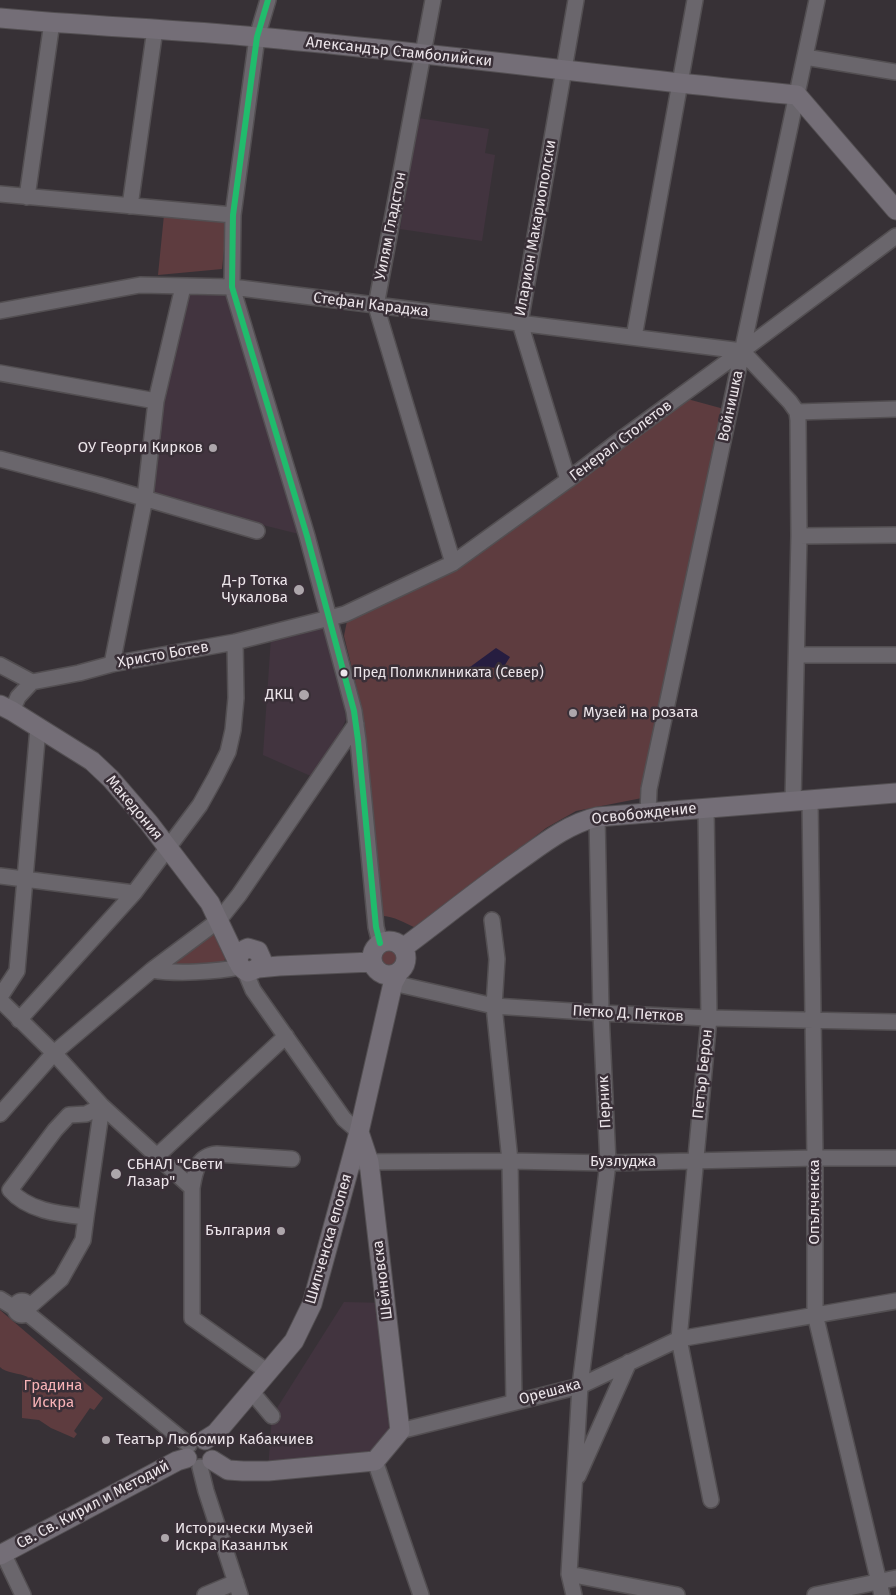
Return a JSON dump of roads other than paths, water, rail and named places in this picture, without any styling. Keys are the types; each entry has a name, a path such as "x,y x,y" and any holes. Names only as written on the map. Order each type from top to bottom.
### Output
{"main road":[{"name":"Александър Стамболийски","path":"0,18 257,37 680,84 797,95"},
{"path":"797,95 896,210"},
{"name":"Македония","path":"11,711 92,761 111,779 149,823 210,903 220,923 251,963"},
{"name":"Освобождение","path":"403,948 483,886 550,839 574,825 597,817 896,793"},
{"path":"359,1132 396,977 405,963 403,948 395,942 385,941 380,943 373,951 382,1034"},
{"path":"251,963 279,966 375,966 388,975 396,977"},
{"name":"Шейновска","path":"359,1132 360,1162 400,1431"},
{"name":"Шипченска епопея","path":"199,1454 294,1341 312,1304 360,1162"},
{"path":"199,1454 228,1470 243,1471 268,1471 375,1461 400,1431"},
{"name":"Св. Св. Кирил и Методий","path":"1,1554 178,1460 199,1454"}],"street":[{"path":"268,0 257,37 233,215 232,287 307,536 356,724 376,927 380,943"},
{"name":"Уилям Гладстон","path":"433,0 376,306 453,563"},
{"name":"Иларион Макариополски","path":"568,480 520,323 576,0"},
{"path":"634,337 695,0"},
{"name":"Войнишка","path":"648,812 649,789 817,0"},
{"path":"27,197 52,22"},
{"path":"130,206 155,29"},
{"path":"805,57 896,72"},
{"path":"0,194 233,215"},
{"name":"Генерал Столетов","path":"329,618 345,614 453,563 568,480 896,236"},
{"name":"Стефан Караджа","path":"1,315 140,285 232,287 742,351"},
{"path":"112,664 146,498 156,401 183,287"},
{"path":"742,351 790,402 796,412 896,409"},
{"path":"0,373 156,401"},
{"name":"Опълченска","path":"796,412 799,427 797,655 813,1020 815,1314 880,1588"},
{"path":"0,459 146,498 257,531"},
{"path":"799,536 896,535"},
{"name":"Христо Ботев","path":"32,682 79,673 112,664 235,642 329,618"},
{"path":"19,1020 134,893 200,805 228,752 235,709 235,642"},
{"path":"797,655 896,655"},
{"path":"0,665 32,682 18,697 11,711"},
{"path":"0,1112 54,1053 220,923 356,724"},
{"path":"38,728 17,971 0,998 102,1106 192,1188"},
{"name":"Петър Берон","path":"706,808 709,1018 679,1338 711,1500"},
{"name":"Перник","path":"574,1595 569,1574 580,1386 608,1163 601,1013 597,817"},
{"path":"0,876 134,893"},
{"path":"492,920 497,959 494,1006 510,1160 514,1402"},
{"path":"159,971 228,970 251,963"},
{"name":"Македония","path":"251,963 254,990 344,1119 359,1132"},
{"name":"Петко Д. Петков","path":"396,977 494,1006 709,1018 896,1022"},
{"path":"157,1156 286,1036"},
{"path":"24,1310 61,1279 83,1240 102,1106"},
{"path":"86,1217 57,1213 33,1206 17,1198 10,1190 55,1130 69,1115 86,1114 102,1106"},
{"path":"268,1372 192,1318 192,1188 195,1170 208,1155 292,1159"},
{"name":"Бузлуджа","path":"360,1162 510,1160 608,1163 896,1158"},
{"path":"0,1299 24,1310 199,1454 206,1491 238,1588 205,1595"},
{"name":"Орешака","path":"400,1431 580,1386 679,1338 896,1301"},
{"path":"574,1484 629,1362"},
{"path":"251,1391 272,1416"},
{"path":"375,1461 421,1595"},
{"path":"1,1554 23,1595"},
{"path":"569,1574 677,1595"},
{"path":"815,1595 880,1588 896,1578"}],"place":[{"name":"ОУ Георги Кирков","path":"213,448"},
{"name":"Д-р Тотка Чукалова","path":"299,590"},
{"name":"Пред Поликлиниката (Север)","path":"344,673"},
{"name":"ДКЦ","path":"304,695"},
{"name":"Музей на розата","path":"573,713"},
{"name":"СБНАЛ \"Свeти Лазар\"","path":"116,1174"},
{"name":"България","path":"281,1231"},
{"name":"Театър Любомир Кабакчиев","path":"106,1440"},
{"name":"Исторически Музей Искра Казанлък","path":"165,1538"}],"park label":[{"name":"Градина Искра","path":"53,1394"}]}
